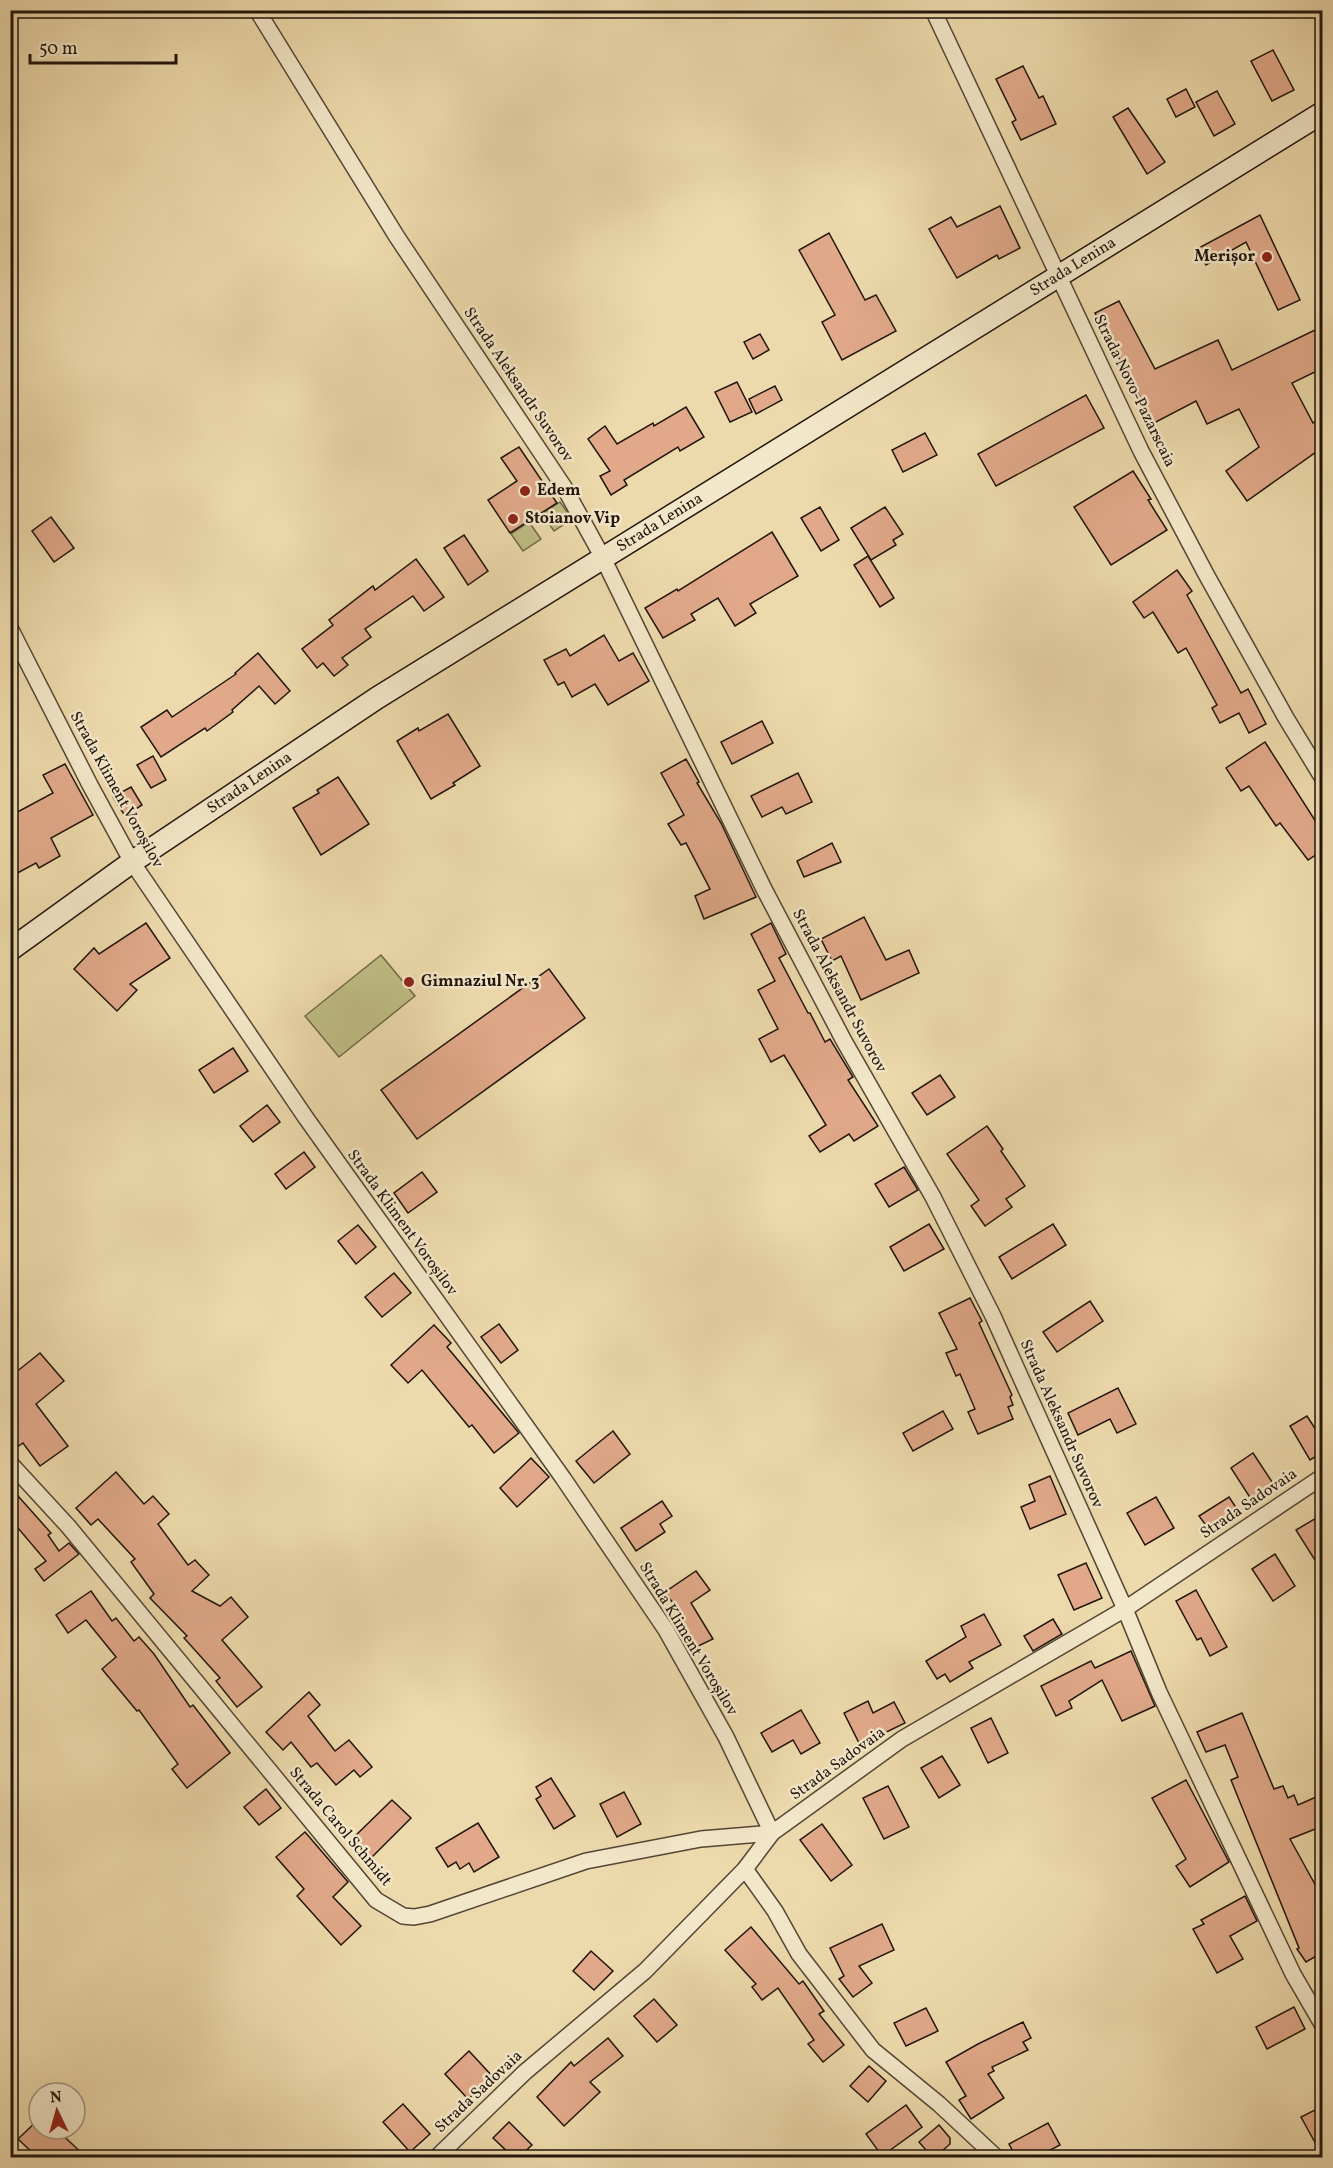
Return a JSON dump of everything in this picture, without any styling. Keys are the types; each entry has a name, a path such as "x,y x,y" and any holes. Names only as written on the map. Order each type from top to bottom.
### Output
{"street":[{"name":"Strada Aleksandr Suvorov","path":"257,10 397,237 564,487 603,558 764,889 844,1041 933,1197 988,1306 1125,1609 1159,1692 1224,1832 1293,1974 1323,2024"},
{"name":"Strada Novo-Pazarscaia","path":"933,10 1141,451 1280,708 1323,777"},
{"name":"Strada Lenina","path":"10,950 132,862 377,698 1323,113"},
{"name":"Strada Kliment Voroșilov","path":"10,628 132,862 306,1118 563,1478 666,1630 726,1737 772,1833"},
{"name":"Strada Carol Schmidt","path":"10,1463 68,1526 376,1900 403,1916 430,1914 586,1861 701,1839 772,1833"},
{"name":"Strada Sadovaia","path":"435,2157 525,2072 645,1971 745,1869 772,1833 902,1739 1125,1609 1323,1476"},
{"path":"745,1869 775,1911 799,1954 873,2050 939,2104 997,2157"}],"shaded area":[{"path":"560,502 572,519 554,531 542,514"},
{"path":"529,522 541,539 523,551 511,534"},
{"path":"381,955 415,996 339,1057 305,1016"}],"building":[{"path":"1273,50 1294,90 1272,101 1251,61"},
{"path":"1023,66 1039,98 1043,96 1056,124 1021,140 1012,122 1016,120 996,79"},
{"path":"1186,89 1195,107 1176,117 1167,99"},
{"path":"1217,91 1235,124 1214,136 1196,102"},
{"path":"1128,108 1165,162 1147,174 1113,117"},
{"path":"1000,206 1020,248 999,259 997,255 957,278 929,229 951,217 957,227"},
{"name":"Merișor","path":"1260,215 1300,300 1278,310 1246,242 1206,265 1197,249"},
{"path":"829,233 865,300 876,295 896,331 842,360 822,322 835,315 799,250"},
{"path":"1119,301 1155,369 1218,340 1232,370 1315,330 1323,346 1323,368 1292,383 1313,423 1323,417 1323,447 1247,501 1226,471 1259,447 1239,409 1207,424 1196,401 1154,423 1095,313"},
{"path":"760,334 769,350 753,359 744,342"},
{"path":"737,382 752,412 730,422 715,392"},
{"path":"775,386 782,400 756,414 749,399"},
{"path":"1086,395 1104,428 996,486 978,454"},
{"path":"686,407 704,437 680,451 678,447 624,480 627,485 611,495 600,476 610,471 588,439 605,426 617,444"},
{"path":"925,433 937,455 903,472 892,450"},
{"name":"Edem","path":"519,447 557,503 510,533 488,500 517,481 501,458"},
{"path":"1133,471 1167,530 1111,565 1074,507"},
{"path":"820,507 839,540 821,551 801,518"},
{"path":"885,507 903,534 893,540 896,545 871,560 851,528"},
{"path":"51,517 74,548 54,562 32,531"},
{"path":"772,532 798,576 750,604 756,613 735,626 718,598 691,614 695,620 663,638 645,608 677,589 678,591"},
{"path":"464,535 488,571 468,585 444,548"},
{"path":"868,556 894,598 880,607 854,565"},
{"path":"416,559 444,597 424,611 413,596 365,629 371,637 342,658 348,665 334,676 323,663 317,668 302,649 333,625 329,620 373,586 375,590"},
{"path":"1177,570 1192,591 1187,595 1241,693 1248,689 1266,724 1249,733 1239,713 1220,723 1212,708 1217,705 1186,648 1178,653 1153,612 1144,618 1133,602"},
{"path":"604,635 619,661 633,653 649,681 608,705 595,684 572,697 564,682 558,685 544,660 566,649 570,656"},
{"path":"258,653 290,691 275,704 259,686 232,710 233,712 207,731 205,728 161,757 141,727 167,710 172,717 236,674"},
{"path":"448,714 480,766 431,799 397,741"},
{"path":"762,721 773,743 732,764 721,742"},
{"path":"1265,742 1316,822 1323,818 1323,850 1308,860 1280,823 1276,826 1249,786 1241,791 1226,768"},
{"path":"153,756 166,780 151,788 137,765"},
{"path":"686,759 699,782 697,783 721,823 756,897 704,919 695,896 710,889 686,843 681,845 668,824 684,815 661,773"},
{"path":"65,764 93,815 51,838 60,856 39,868 36,863 10,877 10,816 53,793 43,775"},
{"path":"798,773 812,802 786,814 782,807 762,817 751,796"},
{"path":"338,777 369,824 321,855 293,808 319,793 317,790"},
{"path":"131,787 142,805 125,816 113,797"},
{"path":"832,843 841,862 804,877 797,861"},
{"path":"864,917 886,960 909,950 919,973 861,1000 841,956 832,961 821,939"},
{"path":"146,923 170,958 130,984 137,990 117,1011 74,969 94,948 99,954"},
{"path":"771,923 786,954 779,958 825,1042 830,1039 853,1077 848,1080 878,1126 854,1141 849,1134 820,1152 809,1136 826,1125 784,1055 771,1062 759,1039 778,1029 758,990 775,981 751,934"},
{"path":"549,969 585,1018 417,1139 381,1090"},
{"path":"233,1048 248,1071 214,1093 199,1070"},
{"path":"940,1075 955,1097 927,1115 912,1093"},
{"path":"267,1105 280,1122 253,1142 240,1126"},
{"path":"987,1126 1025,1186 1006,1199 1012,1207 985,1226 971,1206 979,1200 947,1154"},
{"path":"304,1152 315,1167 286,1189 275,1174"},
{"path":"904,1167 918,1190 889,1207 875,1184"},
{"path":"422,1172 437,1192 408,1213 394,1193"},
{"path":"929,1224 944,1249 904,1271 890,1247"},
{"path":"1053,1224 1066,1245 1012,1279 999,1257"},
{"path":"358,1225 376,1247 356,1264 338,1241"},
{"path":"394,1273 411,1293 382,1317 365,1297"},
{"path":"970,1298 982,1321 979,1323 1012,1395 1010,1397 1013,1405 1008,1407 1013,1419 978,1434 968,1412 975,1409 960,1374 956,1376 946,1353 957,1349 939,1313"},
{"path":"1090,1301 1103,1321 1057,1352 1043,1332"},
{"path":"499,1324 518,1350 501,1363 481,1337"},
{"path":"434,1325 451,1343 447,1347 519,1433 494,1453 472,1425 469,1427 422,1370 408,1383 391,1365"},
{"path":"40,1353 64,1381 36,1404 68,1446 40,1466 23,1443 17,1447 10,1440 10,1377"},
{"path":"1118,1388 1136,1424 1117,1433 1110,1419 1078,1435 1068,1413"},
{"path":"943,1411 953,1429 913,1451 903,1433"},
{"path":"1307,1416 1323,1441 1323,1452 1310,1460 1290,1426"},
{"path":"613,1431 630,1454 594,1483 576,1461"},
{"path":"1253,1453 1274,1485 1251,1499 1231,1468"},
{"path":"531,1458 549,1477 517,1507 500,1488"},
{"path":"116,1472 144,1504 153,1496 169,1514 158,1524 188,1565 195,1560 209,1575 192,1591 220,1606 231,1597 248,1617 222,1640 262,1687 237,1707 216,1681 220,1678 184,1638 187,1636 150,1598 154,1594 131,1562 135,1559 98,1519 91,1525 76,1508"},
{"path":"1050,1476 1066,1514 1030,1529 1021,1507 1035,1501 1029,1485"},
{"path":"10,1487 51,1533 48,1535 59,1551 69,1543 79,1554 44,1581 35,1569 46,1561 18,1528 10,1534"},
{"path":"1156,1497 1174,1528 1145,1545 1127,1513"},
{"path":"1229,1497 1237,1509 1208,1528 1199,1516"},
{"path":"662,1501 672,1516 660,1524 665,1532 636,1551 621,1528"},
{"path":"1323,1514 1323,1573 1296,1530"},
{"path":"1275,1554 1295,1586 1273,1601 1252,1569"},
{"path":"1086,1563 1102,1598 1074,1610 1058,1575"},
{"path":"696,1571 710,1590 691,1603 713,1639 694,1648 677,1621 683,1617 665,1592"},
{"path":"1196,1590 1227,1647 1210,1656 1201,1638 1197,1640 1176,1601"},
{"path":"91,1591 112,1621 116,1618 134,1641 139,1637 154,1654 190,1707 193,1705 230,1753 187,1788 172,1769 178,1764 139,1710 137,1711 102,1669 116,1657 86,1620 68,1633 56,1615"},
{"path":"984,1614 1001,1645 969,1662 973,1668 950,1682 945,1674 937,1679 926,1661 966,1637 961,1626"},
{"path":"1053,1619 1062,1634 1033,1651 1024,1636"},
{"path":"1131,1651 1155,1706 1122,1721 1102,1680 1069,1701 1072,1708 1056,1716 1041,1686 1091,1661 1095,1668"},
{"path":"309,1692 320,1705 308,1716 335,1751 349,1740 372,1767 360,1777 354,1770 336,1785 317,1763 311,1767 291,1742 283,1750 266,1732"},
{"path":"868,1701 873,1713 894,1702 905,1723 860,1745 844,1713"},
{"path":"801,1710 820,1743 801,1754 793,1740 772,1752 761,1733"},
{"path":"1242,1713 1274,1789 1283,1786 1288,1798 1294,1795 1298,1805 1323,1794 1323,1826 1290,1839 1317,1888 1323,1884 1323,1952 1306,1962 1297,1949 1299,1948 1231,1780 1238,1777 1225,1745 1206,1752 1197,1732"},
{"path":"991,1718 1008,1753 988,1763 971,1728"},
{"path":"942,1756 960,1785 939,1798 921,1768"},
{"path":"551,1778 575,1816 554,1829 536,1799 541,1796 536,1787"},
{"path":"1186,1780 1229,1862 1190,1887 1176,1866 1186,1859 1152,1798"},
{"path":"888,1786 909,1827 884,1839 863,1798"},
{"path":"266,1789 281,1808 259,1825 244,1807"},
{"path":"624,1792 641,1824 617,1837 600,1804"},
{"path":"392,1800 411,1818 371,1858 352,1839"},
{"path":"478,1823 499,1857 474,1872 469,1863 460,1869 456,1862 448,1867 436,1848"},
{"path":"822,1824 852,1865 831,1881 800,1840"},
{"path":"305,1832 348,1882 333,1897 361,1926 341,1945 297,1896 304,1889 276,1857"},
{"path":"1245,1896 1257,1921 1230,1936 1243,1959 1217,1973 1193,1929 1204,1924 1201,1920"},
{"path":"882,1924 894,1950 859,1966 872,1983 853,1997 839,1979 844,1976 830,1948"},
{"path":"751,1927 799,1984 803,1981 824,2011 819,2014 844,2045 823,2062 808,2044 814,2040 778,1988 762,2000 752,1987 756,1984 725,1950"},
{"path":"591,1951 613,1971 594,1990 573,1971"},
{"path":"654,1999 677,2025 657,2042 634,2016"},
{"path":"1294,2007 1305,2029 1267,2049 1256,2027"},
{"path":"926,2008 938,2031 906,2046 894,2023"},
{"path":"1023,2022 1031,2038 1023,2042 1028,2050 992,2067 994,2071 988,2074 1004,2098 971,2119 959,2100 966,2096 946,2062"},
{"path":"608,2038 623,2056 590,2082 600,2092 564,2126 537,2097 571,2062 574,2066"},
{"path":"469,2051 493,2077 468,2099 445,2074"},
{"path":"869,2066 886,2081 868,2102 850,2086"},
{"path":"403,2104 430,2134 410,2152 383,2122"},
{"path":"906,2105 922,2127 882,2156 866,2134"},
{"path":"1323,2106 1323,2157 1301,2117"},
{"path":"509,2122 532,2145 519,2157 513,2157 493,2138"},
{"path":"1048,2123 1060,2145 1037,2157 1016,2157 1009,2144"},
{"path":"939,2125 950,2138 950,2144 932,2157 919,2142"},
{"path":"27,2130 27,2141 69,2141 86,2157 37,2157 18,2139"}],"place":[{"name":"Merișor","path":"1267,257"},
{"name":"Edem","path":"525,491"},
{"name":"Stoianov Vip","path":"513,519"},
{"name":"Gimnaziul Nr. 3","path":"409,982"}]}
